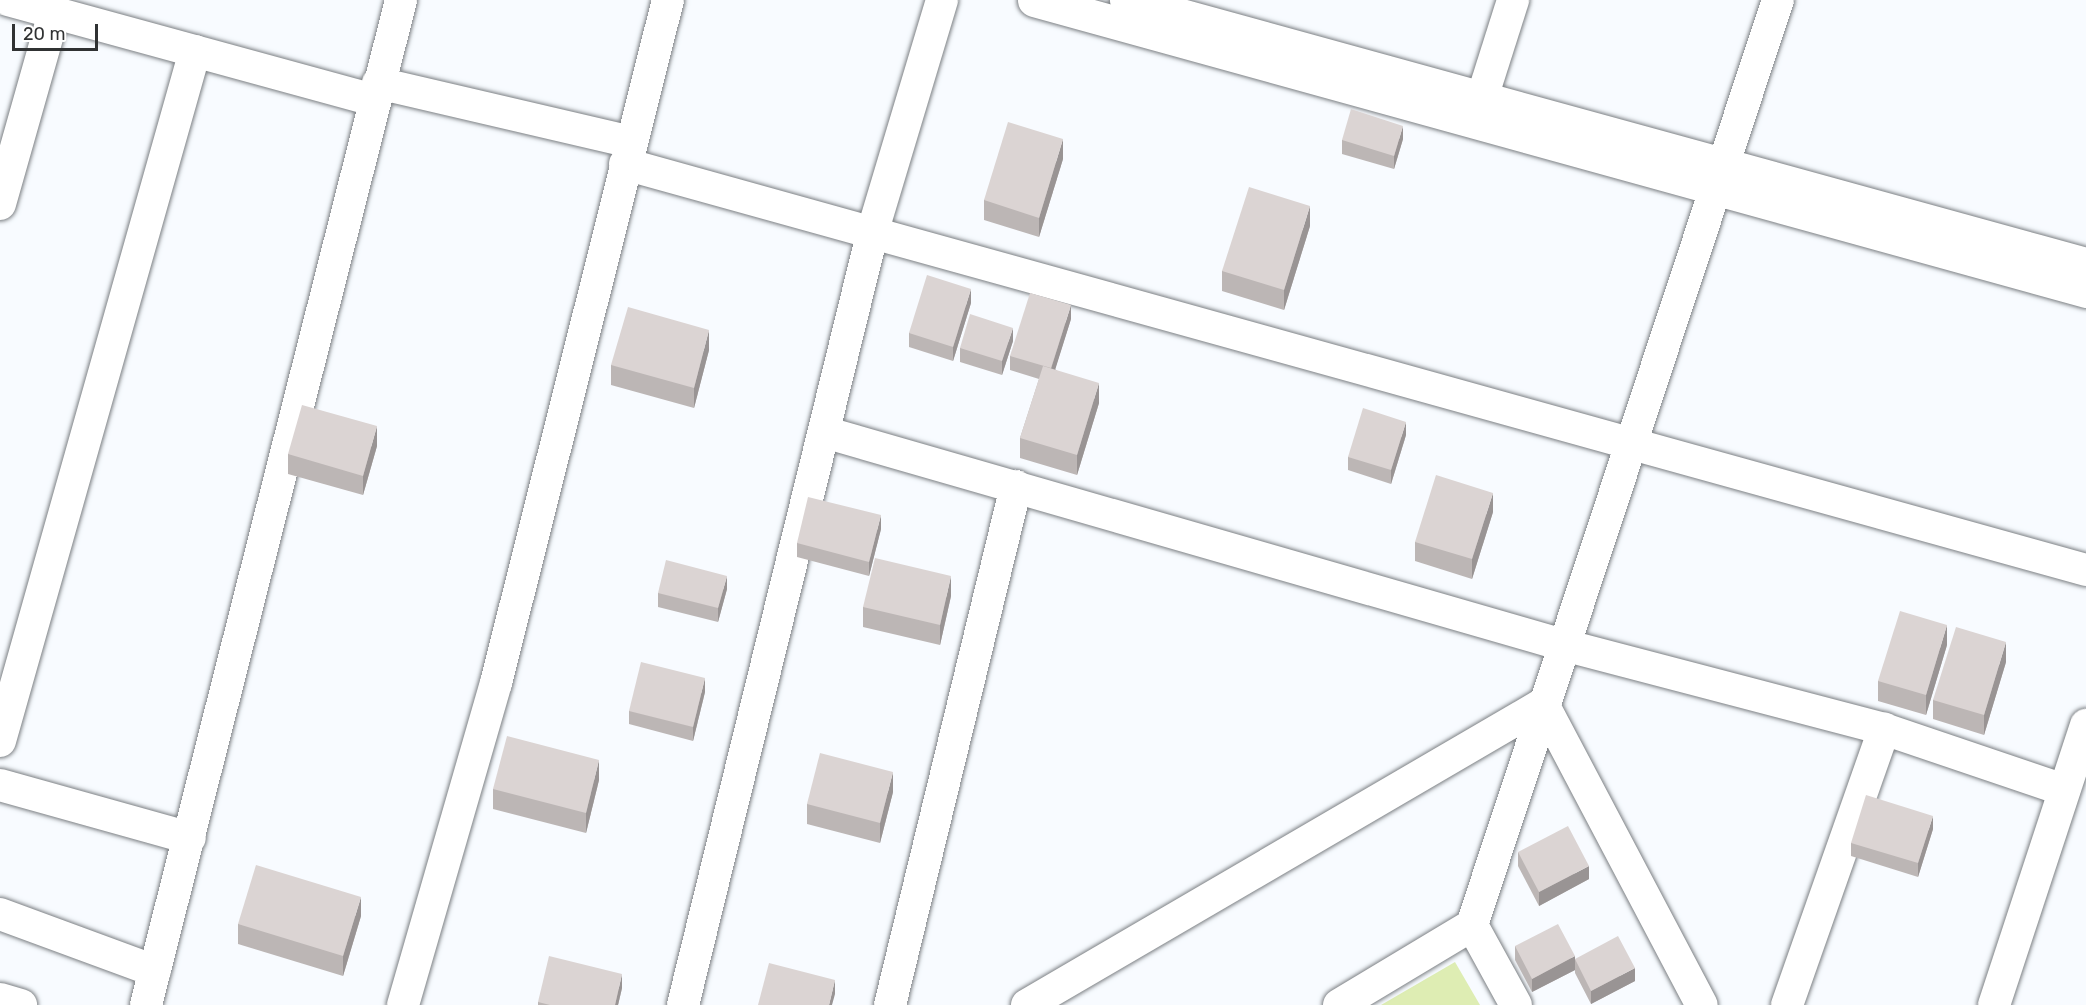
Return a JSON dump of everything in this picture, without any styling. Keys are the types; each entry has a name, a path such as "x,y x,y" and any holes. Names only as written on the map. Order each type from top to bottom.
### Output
{"street":[{"path":"8,0 195,51 376,91 628,153 873,230 2086,570"},
{"path":"146,1005 190,838 376,91 401,0"},
{"path":"403,1005 496,683 668,0"},
{"path":"683,1005 873,230 942,0"},
{"path":"1034,0 1720,176 2086,264"},
{"path":"1126,0 1482,98 1720,176 2086,291"},
{"path":"1482,98 1513,0"},
{"path":"1339,1005 1472,925 1544,704 1560,644 1632,442 1778,0"},
{"path":"0,204 54,13"},
{"path":"0,741 195,51"},
{"path":"824,432 1560,644 1884,729 2064,790"},
{"path":"890,1005 1016,486"},
{"path":"1027,1005 1544,704"},
{"path":"1544,704 1702,1005"},
{"path":"1994,1005 2086,725"},
{"path":"1787,1005 1884,729"},
{"path":"0,785 190,838"},
{"path":"0,914 155,971"},
{"path":"1472,925 1516,1005"},
{"path":"0,999 21,1005"}],"green space":[{"path":"1455,962 1480,1005 1381,1005"}],"building":[{"path":"1351,109 1403,126 1394,156 1342,140"},
{"path":"1008,122 1063,139 1039,218 984,200"},
{"path":"1249,187 1310,206 1284,290 1222,271"},
{"path":"927,275 971,289 953,347 909,333"},
{"path":"1030,293 1071,305 1051,368 1010,356"},
{"path":"628,307 709,330 694,388 611,365"},
{"path":"970,314 1013,328 1002,361 960,348"},
{"path":"1043,366 1099,383 1077,455 1020,438"},
{"path":"302,405 377,426 363,476 288,454"},
{"path":"1363,408 1406,422 1391,470 1348,457"},
{"path":"1436,475 1493,493 1472,559 1415,542"},
{"path":"808,497 881,515 869,562 797,543"},
{"path":"875,558 951,576 940,625 863,607"},
{"path":"666,560 727,576 718,608 658,593"},
{"path":"1900,611 1947,625 1926,695 1878,681"},
{"path":"1956,627 2006,642 1984,715 1933,700"},
{"path":"641,662 705,678 693,727 629,711"},
{"path":"507,736 599,760 586,813 493,789"},
{"path":"820,753 893,772 880,823 807,804"},
{"path":"1866,795 1933,816 1918,863 1851,843"},
{"path":"1568,826 1589,866 1539,892 1518,852"},
{"path":"256,865 361,897 343,956 238,924"},
{"path":"1558,924 1575,956 1532,979 1515,946"},
{"path":"1618,936 1635,968 1591,991 1575,959"},
{"path":"549,956 622,974 615,1005 550,1005 538,1002"},
{"path":"769,963 835,980 829,1005 758,1005"}]}
